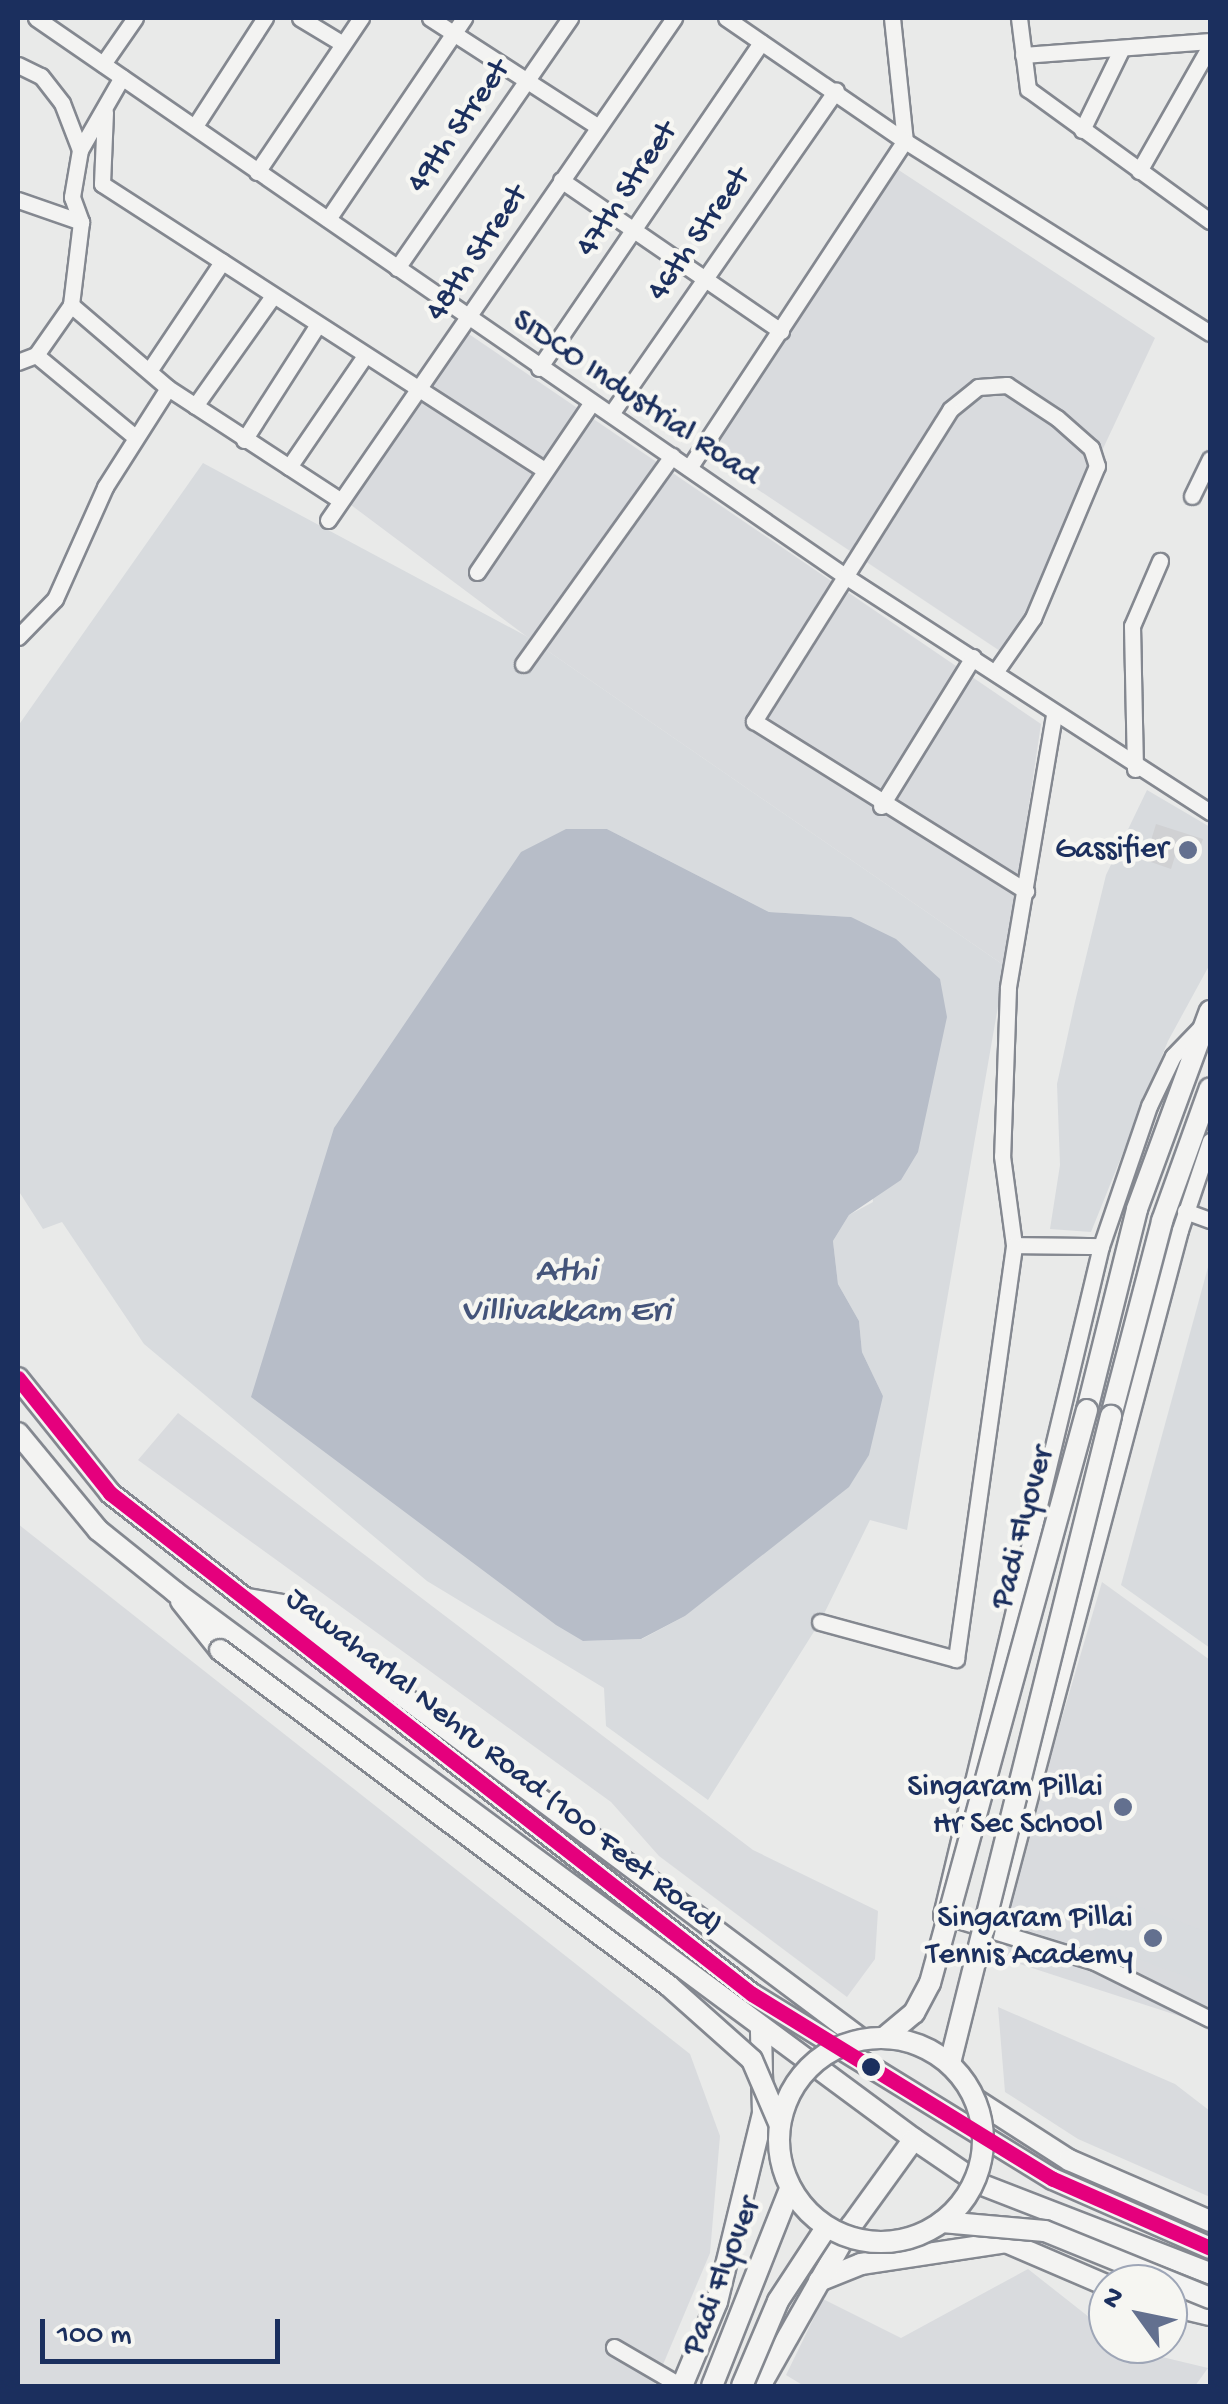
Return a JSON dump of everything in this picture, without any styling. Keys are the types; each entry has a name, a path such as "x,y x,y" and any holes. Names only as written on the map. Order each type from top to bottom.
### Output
{"main road":[{"name":"Padi Flyover","path":"886,2037 914,2014 930,1983 1138,1209 1208,1018"},
{"name":"Padi Flyover","path":"950,2063 1162,1220 1210,1088"},
{"name":"Jawaharlal Nehru Road (100 Feet Road)","path":"18,1378 110,1493 752,1994 1053,2178 1210,2248"},
{"name":"Jawaharlal Nehru Road (100 Feet Road)","path":"18,1433 98,1530 174,1592 511,1834 761,2030 914,2139 980,2184 1210,2273"},
{"name":"Padi Flyover","path":"174,1592 220,1650 669,1986 752,2060 779,2123 790,2189 712,2386"},
{"path":"245,1598 281,1605 860,2039"},
{"path":"681,2386 717,2302 763,2114 761,2030"},
{"path":"779,2123 799,2078 860,2039 886,2037 920,2044 950,2063 976,2100 1069,2160 1210,2221"},
{"path":"942,2222 980,2167 976,2100"},
{"path":"760,2386 784,2337 914,2139"},
{"name":"Padi Flyover","path":"742,2386 778,2302 826,2228 790,2189"},
{"path":"826,2228 885,2243 942,2222 1046,2231 1210,2298"},
{"path":"1070,2270 1092,2225"},
{"path":"820,2281 861,2264 970,2242 1006,2242 1088,2278"},
{"path":"717,2302 784,2337"}],"street":[{"name":"SIDCO Industrial Road","path":"36,18 60,24 104,64 257,172 845,576 973,656 1135,769 1210,812"},
{"path":"104,64 135,18"},
{"path":"195,126 265,18"},
{"path":"300,18 343,44"},
{"path":"257,172 361,18"},
{"path":"430,18 597,126"},
{"path":"328,220 464,18"},
{"name":"49th Street","path":"396,268 570,18"},
{"name":"48th Street","path":"328,520 674,18"},
{"path":"726,18 836,90 905,142 1210,333"},
{"path":"689,468 905,142 892,18"},
{"path":"1019,18 1028,89 1210,218"},
{"name":"47th Street","path":"538,368 761,42"},
{"path":"1024,55 1210,43"},
{"path":"1140,170 1210,43"},
{"path":"1082,130 1121,50"},
{"path":"18,65 40,76 62,103 80,150"},
{"path":"18,362 36,355 71,305 81,222 72,197 80,150 122,77"},
{"name":"46th Street","path":"611,414 836,90"},
{"path":"105,112 102,184 419,393 543,468"},
{"path":"561,180 781,332"},
{"path":"18,200 81,222"},
{"path":"151,368 222,262"},
{"path":"195,406 273,296"},
{"path":"71,305 151,368 168,388 340,500"},
{"path":"244,440 317,326"},
{"path":"36,355 134,436"},
{"path":"289,468 364,357"},
{"path":"996,672 1033,618 1097,466 1091,448 1057,418 1007,385 978,387 950,410 754,722 881,806 1026,891"},
{"path":"18,637 54,598 134,436 168,388"},
{"path":"477,572 543,468 592,402"},
{"path":"523,664 672,456"},
{"path":"1192,496 1210,460"},
{"path":"1135,769 1132,626 1160,561"},
{"path":"881,806 973,656"},
{"path":"820,1622 956,1659 1014,1245 1002,1156 1008,988 1054,715"},
{"path":"1208,1018 1173,1056 1149,1106 1100,1246 938,1908 1094,1962 1210,2019"},
{"path":"994,1930 1185,1211 1210,1141"},
{"path":"1185,1211 1210,1220"},
{"path":"1014,1245 1100,1246"},
{"path":"614,2346 681,2386"}],"shaded area":[{"path":"894,167 1155,338 1006,655 706,455"},
{"path":"457,326 1041,724 1005,966 526,636 343,499"},
{"path":"203,463 526,636 1005,966 907,1530 870,1520 820,1622 708,1800 606,1726 604,1688 427,1581 144,1344 62,1222 43,1229 18,1190 18,726","holes":["607,829 769,912 851,917 873,1202 849,1215 833,1241 838,1284 859,1321 862,1352 883,1396 685,1616 642,1639 583,1641"]},
{"path":"1147,790 1210,827 1210,964 1168,1041 1091,1232 1050,1229 1060,1165 1057,1084 1075,1002 1106,875"},
{"path":"1210,1260 1210,1648 1121,1585"},
{"path":"178,1413 753,1850 878,1911 875,1959 847,1997 659,1856 611,1802 138,1460"},
{"path":"18,1524 690,2054 720,2136 710,2253 654,2386 18,2386"},
{"name":"Singaram Pillai Hr Sec School","path":"1102,1582 1210,1660 1210,2026 992,1955"},
{"name":"Singaram Pillai Tennis Academy","path":"1111,1896 1210,1933 1210,1985 1093,1943"},
{"path":"998,2007 1175,2084 1210,2111 1210,2197 1078,2139 1005,2092"},
{"path":"1028,2269 1088,2316 1088,2364 1188,2363 1208,2368 1195,2386 804,2386 786,2375 823,2299 901,2338"}],"water":[{"name":"Athi Villivakkam Eri","path":"566,829 607,829 769,912 851,917 896,939 940,979 947,1017 918,1152 901,1180 849,1215 833,1241 838,1284 859,1321 862,1352 883,1396 869,1455 849,1487 685,1616 641,1639 583,1641 556,1625 251,1397 334,1128 521,852"}],"building":[{"name":"Gassifier","path":"1156,824 1203,839 1197,856 1177,850 1171,869 1145,860"}],"transit line":[{"path":"18,1378 110,1493 752,1994 1053,2179 1210,2248"}],"place":[{"name":"Gassifier","path":"1188,850"},
{"name":"Singaram Pillai Hr Sec School","path":"1123,1807"},
{"name":"Singaram Pillai Tennis Academy","path":"1153,1938"}]}
